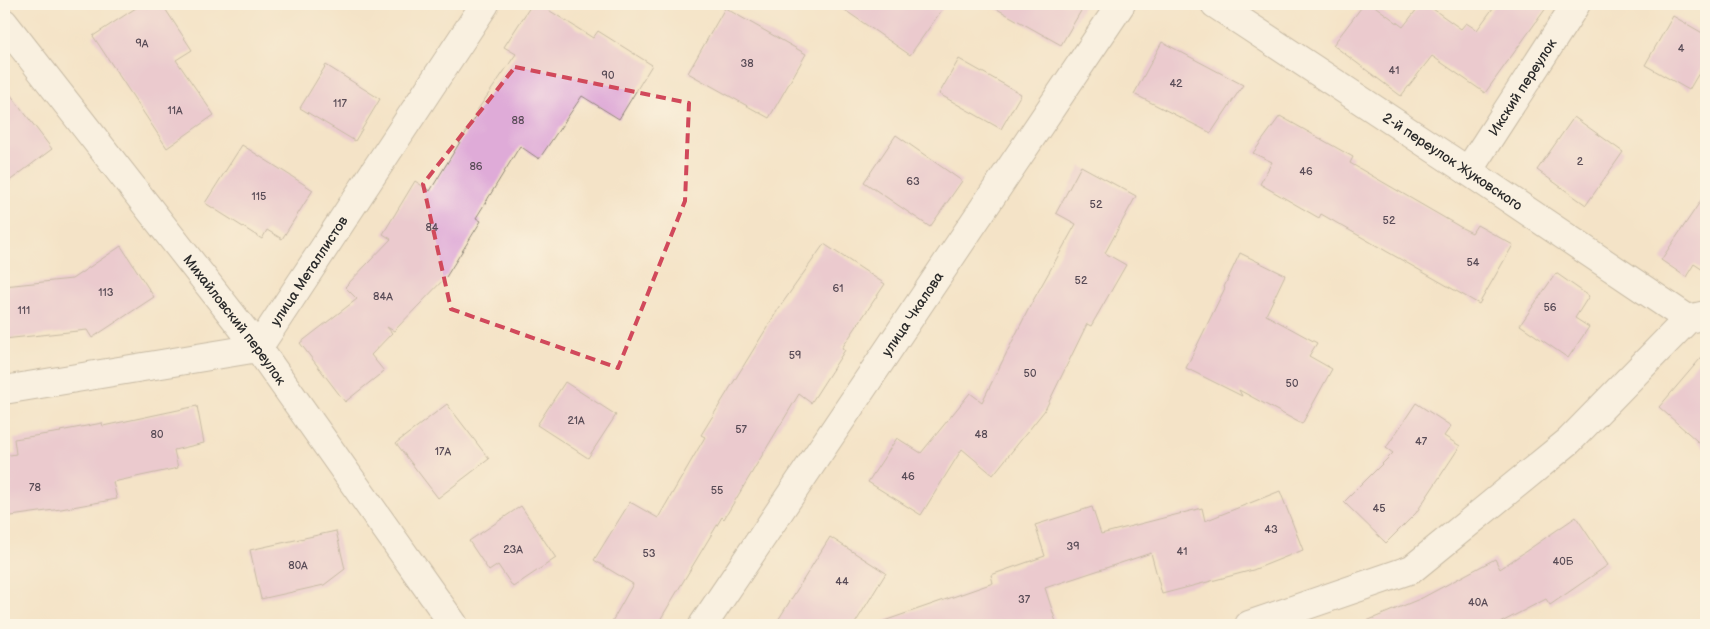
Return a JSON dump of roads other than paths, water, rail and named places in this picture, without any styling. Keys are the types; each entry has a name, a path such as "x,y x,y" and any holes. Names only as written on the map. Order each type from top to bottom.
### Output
{"street":[{"name":"улица Металлистов","path":"258,348 485,4"},
{"name":"улица Чкалова","path":"703,625 1122,4"},
{"name":"2-й переулок Жуковского","path":"1215,4 1468,171 1697,317"},
{"name":"Икский переулок","path":"1468,171 1576,4"},
{"name":"Михайловский переулок","path":"4,23 258,348 454,625"},
{"path":"1250,625 1412,569 1569,441 1697,317"},
{"path":"4,390 258,348"}]}
